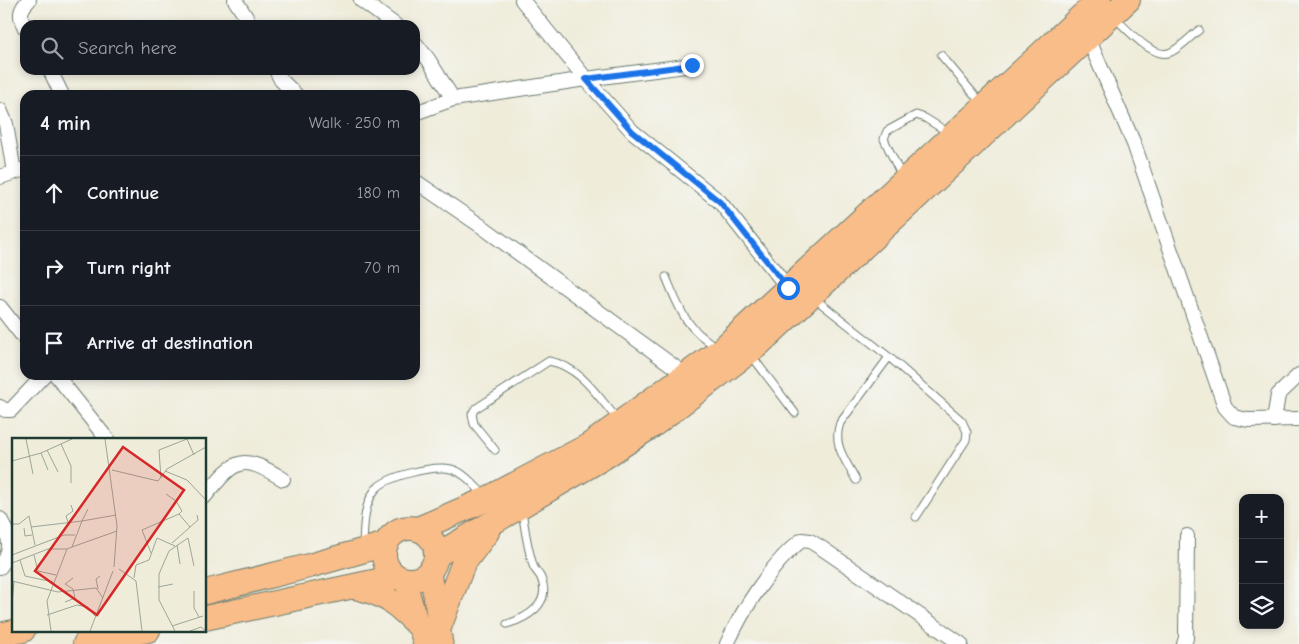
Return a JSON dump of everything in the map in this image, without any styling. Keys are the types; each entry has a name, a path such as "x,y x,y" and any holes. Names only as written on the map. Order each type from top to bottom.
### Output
{"highway":[{"path":"401,579 385,562 386,544 391,536 401,530 418,529 487,499 588,446 687,376 722,350 903,180 960,143 1088,38 1113,5"},
{"path":"206,618 351,586 423,578 434,564 497,520 652,426 749,353 812,296 960,143 984,106 1113,5"},
{"path":"351,586 382,594 432,635 463,564 497,520"},
{"path":"418,529 431,538 434,564"},
{"path":"206,592 386,544"},
{"path":"0,635 14,632"},
{"path":"85,644 139,632"}],"main road":[{"path":"432,635 434,564"},
{"path":"401,579 432,635"}],"street":[{"path":"21,20 19,15 21,8 29,0"},
{"path":"235,0 248,20"},
{"path":"361,0 388,20"},
{"path":"522,0 586,79 632,131 720,202 788,288"},
{"path":"1088,38 1134,144 1225,407 1234,418 1248,420 1299,419"},
{"path":"420,49 453,99"},
{"path":"420,111 453,99 692,65"},
{"path":"52,75 60,90"},
{"path":"278,75 291,90"},
{"path":"0,110 20,171 0,177"},
{"path":"420,184 484,228 687,376"},
{"path":"0,308 20,334"},
{"path":"1274,420 1278,395 1299,375"},
{"path":"0,407 5,410 11,410 39,380"},
{"path":"60,380 106,438"},
{"path":"206,495 222,476 240,463 250,462 263,466 283,479"},
{"path":"0,519 8,536 9,547 9,556 0,567"},
{"path":"1184,644 1186,638 1187,536"},
{"path":"727,644 745,608 756,592 793,547 802,540 810,541 823,549 961,644"}],"lane":[{"path":"1113,5 1148,48 1165,54 1171,53 1199,30"},
{"path":"942,55 984,106"},
{"path":"903,180 884,139 887,131 916,115 960,143"},
{"path":"666,277 683,316 699,336 722,350"},
{"path":"812,296 889,357 962,422 967,432 966,440 916,517"},
{"path":"749,353 796,413"},
{"path":"856,480 837,443 837,433 840,423 889,357"},
{"path":"495,450 474,424 472,414 475,409 550,361 569,367 579,375 621,424"},
{"path":"363,551 366,510 375,490 388,478 417,472 451,469 465,477 487,499"},
{"path":"507,624 524,619 537,610 543,594 542,578 533,567 521,506"}],"route":[{"path":"692,65 586,79 632,131 720,202 788,288"}]}
